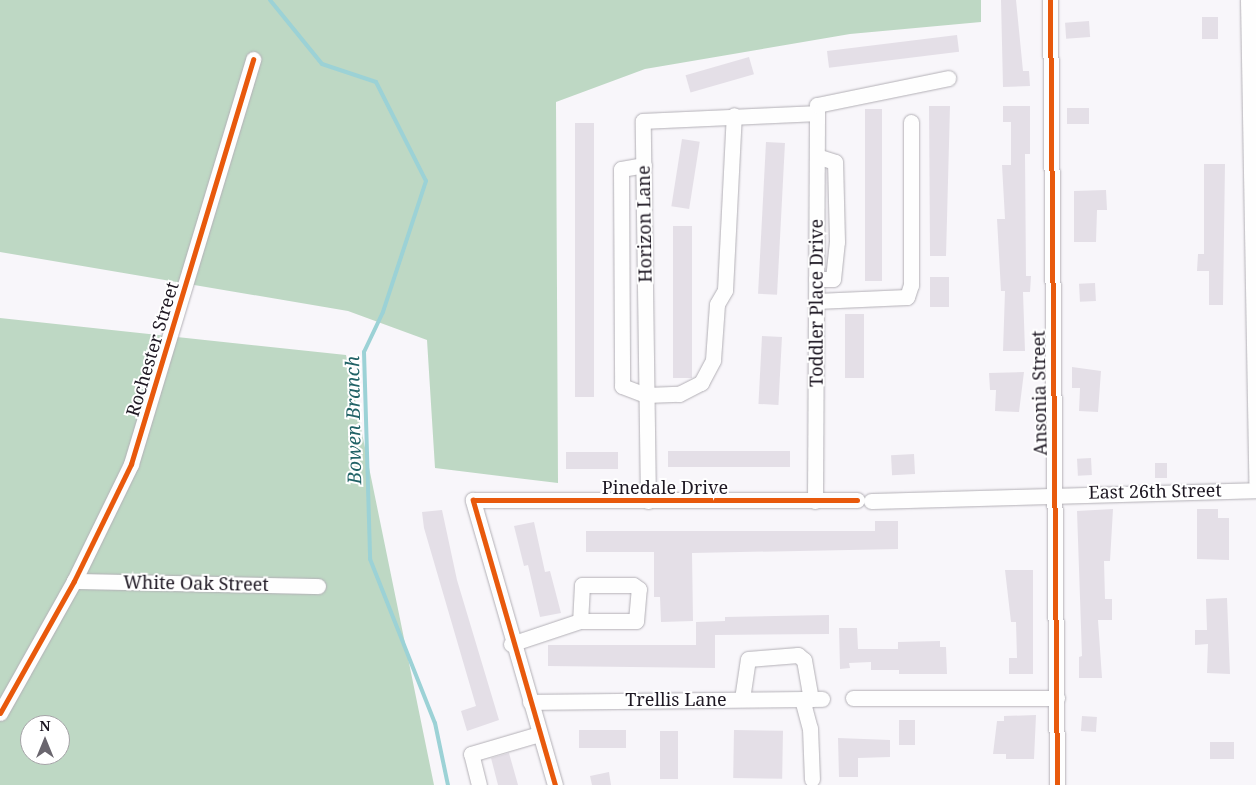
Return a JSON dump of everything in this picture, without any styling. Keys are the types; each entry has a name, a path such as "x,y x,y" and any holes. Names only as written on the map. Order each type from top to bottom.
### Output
{"street":[{"name":"Ansonia Street","path":"1050,0 1057,785"},
{"path":"1248,0 1256,482"},
{"name":"Rochester Street","path":"0,713 74,581 134,455 253,59"},
{"name":"Horizon Lane","path":"648,501 643,121 817,109 948,78"},
{"name":"Toddler Place Drive","path":"815,501 817,109"},
{"path":"644,165 621,169 622,386 646,395 679,394 701,383 713,360 717,304 726,282 734,115"},
{"path":"816,301 907,297 911,285 911,122"},
{"path":"816,279 833,279 837,242 835,162 817,156"},
{"name":"East 26th Street","path":"1054,493 1256,490"},
{"name":"Pinedale Drive","path":"511,644 473,500 864,501 1054,493"},
{"name":"White Oak Street","path":"74,581 318,586"},
{"path":"555,785 511,644 580,621"},
{"path":"742,699 748,659 798,655 804,660 812,698 810,728 812,780"},
{"name":"Trellis Lane","path":"530,702 812,698"},
{"path":"853,698 1057,698"},
{"path":"479,785 471,754 539,734"}],"green space":[{"path":"0,0 981,0 981,22 850,34 645,69 556,102 558,483 435,468 427,340 348,311 0,252"},
{"path":"0,318 346,355 434,785 0,785"}],"building":[{"path":"1001,0 1016,0 1023,71 1029,71 1030,86 1003,87"},
{"path":"1202,17 1218,17 1218,39 1202,39"},
{"path":"1089,21 1090,37 1066,39 1065,23"},
{"path":"957,35 959,52 829,68 827,51"},
{"path":"749,57 754,74 691,92 686,75"},
{"path":"929,106 950,106 946,256 930,256"},
{"path":"1003,106 1030,106 1030,154 1025,154 1026,276 1031,276 1030,292 1023,292 1025,351 1003,351 1005,291 1001,291 997,219 1005,219 1002,165 1011,165 1011,122 1003,122"},
{"path":"1067,108 1089,108 1089,124 1067,124"},
{"path":"865,109 882,109 882,281 865,281"},
{"path":"575,123 594,123 594,397 575,397"},
{"path":"682,139 700,142 689,209 671,206"},
{"path":"766,142 785,143 777,295 758,294"},
{"path":"1204,164 1225,164 1223,305 1209,305 1209,271 1197,271 1198,254 1204,254"},
{"path":"1106,190 1107,210 1097,210 1096,242 1074,242 1074,191"},
{"path":"673,226 692,226 692,378 673,378"},
{"path":"930,277 949,277 949,307 930,307"},
{"path":"1095,283 1096,301 1080,302 1079,284"},
{"path":"845,314 864,314 864,378 845,378"},
{"path":"762,336 782,337 778,405 758,404"},
{"path":"1072,367 1101,371 1098,412 1079,411 1080,388 1072,388"},
{"path":"1024,372 1019,412 995,411 996,390 990,390 989,373"},
{"path":"668,451 790,451 790,467 668,467"},
{"path":"566,452 618,452 618,469 566,469"},
{"path":"914,454 915,474 892,475 891,455"},
{"path":"1091,458 1092,475 1078,476 1077,459"},
{"path":"1155,463 1167,463 1167,478 1155,478"},
{"path":"1113,509 1110,561 1104,561 1105,599 1112,599 1112,620 1098,620 1102,678 1079,678 1079,657 1082,656 1077,511"},
{"path":"1197,509 1218,509 1218,518 1229,518 1229,560 1197,559"},
{"path":"442,510 457,580 499,720 467,731 461,711 476,706 424,528 422,512"},
{"path":"875,521 898,521 898,549 692,553 693,621 661,622 660,597 654,597 654,552 586,552 586,531 875,531"},
{"path":"534,522 545,572 550,571 561,613 540,617 528,565 524,566 514,526"},
{"path":"1005,570 1033,570 1033,674 1009,674 1009,658 1017,658 1016,622 1011,622"},
{"path":"1227,598 1230,674 1207,673 1208,644 1195,645 1195,630 1207,630 1206,599"},
{"path":"829,615 829,634 715,635 715,668 548,666 548,645 696,645 696,622 725,621 725,617"},
{"path":"839,628 857,628 858,649 898,649 898,642 940,641 940,647 946,647 947,674 899,674 899,670 871,670 871,662 849,663 850,668 840,669"},
{"path":"1036,715 1034,759 1006,759 1006,754 993,754 997,721 1004,721 1004,716"},
{"path":"1082,716 1097,717 1096,732 1081,731"},
{"path":"899,720 915,720 915,745 899,745"},
{"path":"579,730 626,730 626,748 579,748"},
{"path":"734,730 783,731 782,779 733,778"},
{"path":"660,731 678,731 678,779 660,779"},
{"path":"838,738 890,740 890,757 858,758 858,777 839,777"},
{"path":"1210,742 1234,742 1234,759 1210,759"},
{"path":"509,753 518,785 498,785 491,758"},
{"path":"609,772 611,785 592,785 590,776"}],"waterway":[{"name":"Bowen Branch","path":"270,0 322,64 376,82 426,181 383,312 364,352 370,559 435,723 448,785"}],"cycle path":[{"path":"1050,0 1057,785"},
{"path":"0,713 74,581 131,464 253,59"},
{"path":"555,785 473,500 857,500"}]}
